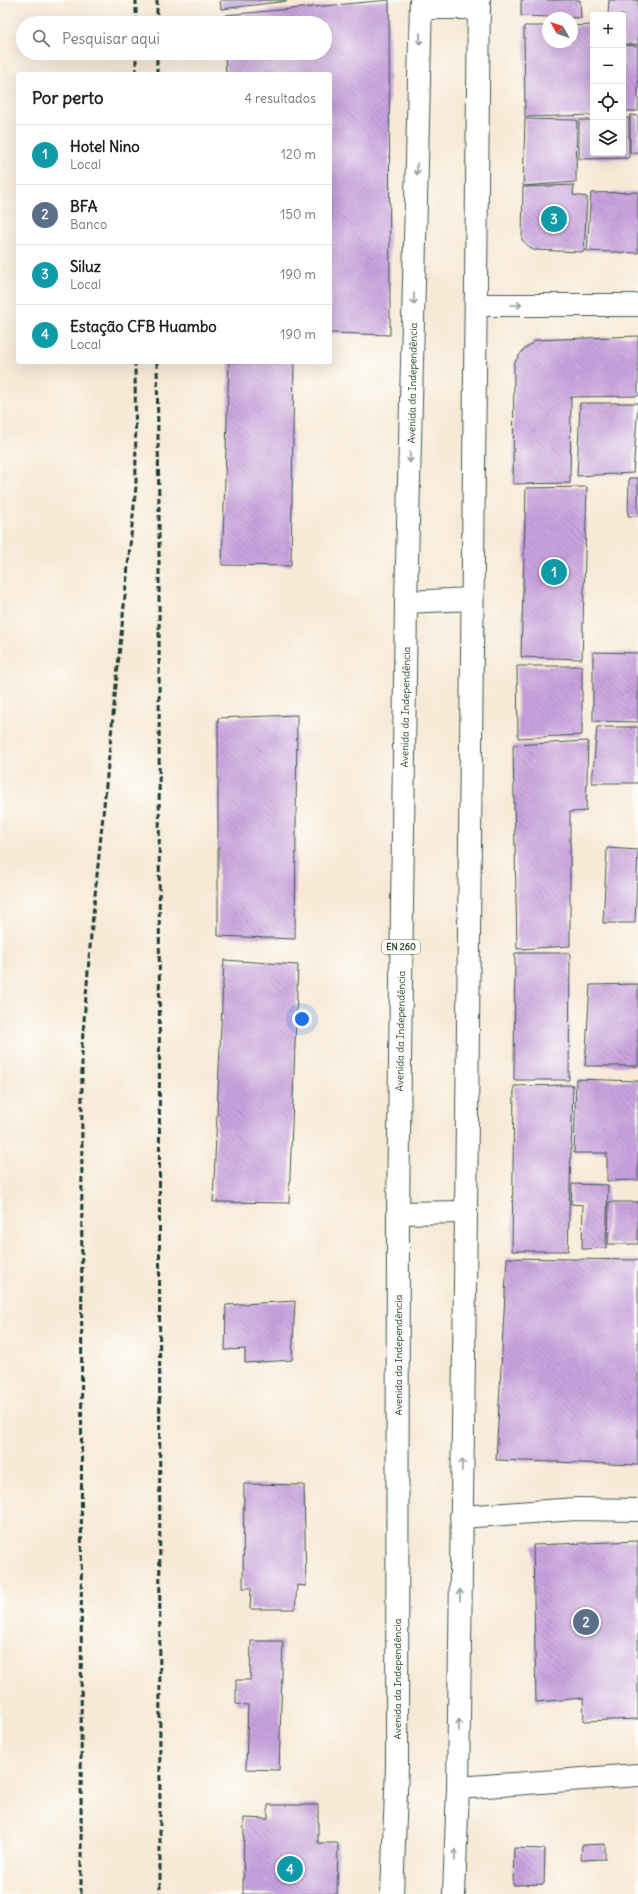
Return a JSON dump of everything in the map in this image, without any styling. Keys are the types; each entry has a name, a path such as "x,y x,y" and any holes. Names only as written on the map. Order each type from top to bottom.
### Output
{"main road":[{"path":"421,4 479,4 477,305 472,599 466,1212 458,1788 454,1894"},
{"name":"Avenida da Independência","path":"392,1894 397,1766 398,1213 406,602 421,4"},
{"path":"477,305 638,305"},
{"path":"406,602 472,599"},
{"path":"398,1213 466,1212"},
{"path":"461,1517 576,1509 638,1510"},
{"path":"458,1788 638,1776"}],"building":[{"path":"220,0 287,0 287,1 221,9"},
{"path":"389,0 390,335 332,333 332,72 226,72 225,60 332,60 332,16 225,15"},
{"path":"521,0 580,0 581,18 578,18 578,12 542,12 542,17 521,16"},
{"path":"609,0 638,0 638,44 626,44 626,12 608,12"},
{"path":"590,25 590,115 525,117 524,26 542,26 542,48 578,48 578,26"},
{"path":"626,45 638,46 638,111 626,111"},
{"path":"630,115 638,116 638,153 630,153"},
{"path":"626,118 629,118 629,158 579,159 579,120 590,120 590,156 626,156"},
{"path":"525,119 577,120 576,182 523,186"},
{"path":"574,185 573,195 587,197 584,252 533,250 522,240 523,187"},
{"path":"638,192 638,253 587,251 591,193"},
{"path":"638,336 638,396 571,397 570,483 513,484 514,363 524,349 536,340"},
{"path":"229,364 294,364 291,566 222,565"},
{"path":"580,403 638,403 633,473 577,476"},
{"path":"629,478 638,478 638,516 628,516"},
{"path":"587,487 582,659 521,657 526,488"},
{"path":"593,652 638,653 638,722 593,721"},
{"path":"517,666 582,666 582,735 518,738"},
{"path":"297,715 295,939 218,936 218,718"},
{"path":"597,727 638,727 638,783 592,783"},
{"path":"588,741 586,811 570,812 570,946 517,949 513,745"},
{"path":"607,848 638,850 635,923 603,923"},
{"path":"515,953 570,953 569,1080 514,1080"},
{"path":"224,960 298,965 289,1203 213,1202"},
{"path":"638,984 638,1066 585,1066 590,985"},
{"path":"576,1079 638,1081 638,1180 607,1181 607,1153 574,1153"},
{"path":"573,1085 568,1251 512,1251 514,1086"},
{"path":"572,1184 608,1185 606,1248 582,1249 583,1205 571,1204"},
{"path":"609,1202 638,1202 638,1244 608,1244"},
{"path":"507,1258 638,1260 638,1465 496,1460"},
{"path":"295,1301 292,1360 245,1363 245,1349 225,1350 226,1305"},
{"path":"244,1484 304,1485 306,1586 297,1585 295,1609 250,1609 251,1588 243,1588"},
{"path":"638,1541 638,1719 584,1721 583,1698 536,1702 533,1545"},
{"path":"251,1641 283,1641 279,1770 246,1769 248,1705 236,1704 236,1680 250,1680"},
{"path":"268,1805 318,1805 318,1843 338,1843 337,1894 243,1894 244,1818 268,1819"},
{"path":"605,1844 605,1859 581,1860 582,1845"},
{"path":"514,1848 545,1849 544,1884 513,1885"}],"railway":[{"path":"136,0 136,16"},
{"path":"157,0 157,16"},
{"path":"136,60 136,72"},
{"path":"157,60 157,72"},
{"path":"81,1894 82,1045 91,935 136,486 135,364"},
{"path":"157,364 159,509 160,1894"}],"place":[{"name":"Siluz","path":"554,219"},
{"name":"Hotel Nino","path":"554,572"},
{"name":"BFA","path":"586,1622"},
{"name":"Estação CFB Huambo","path":"290,1869"}]}
